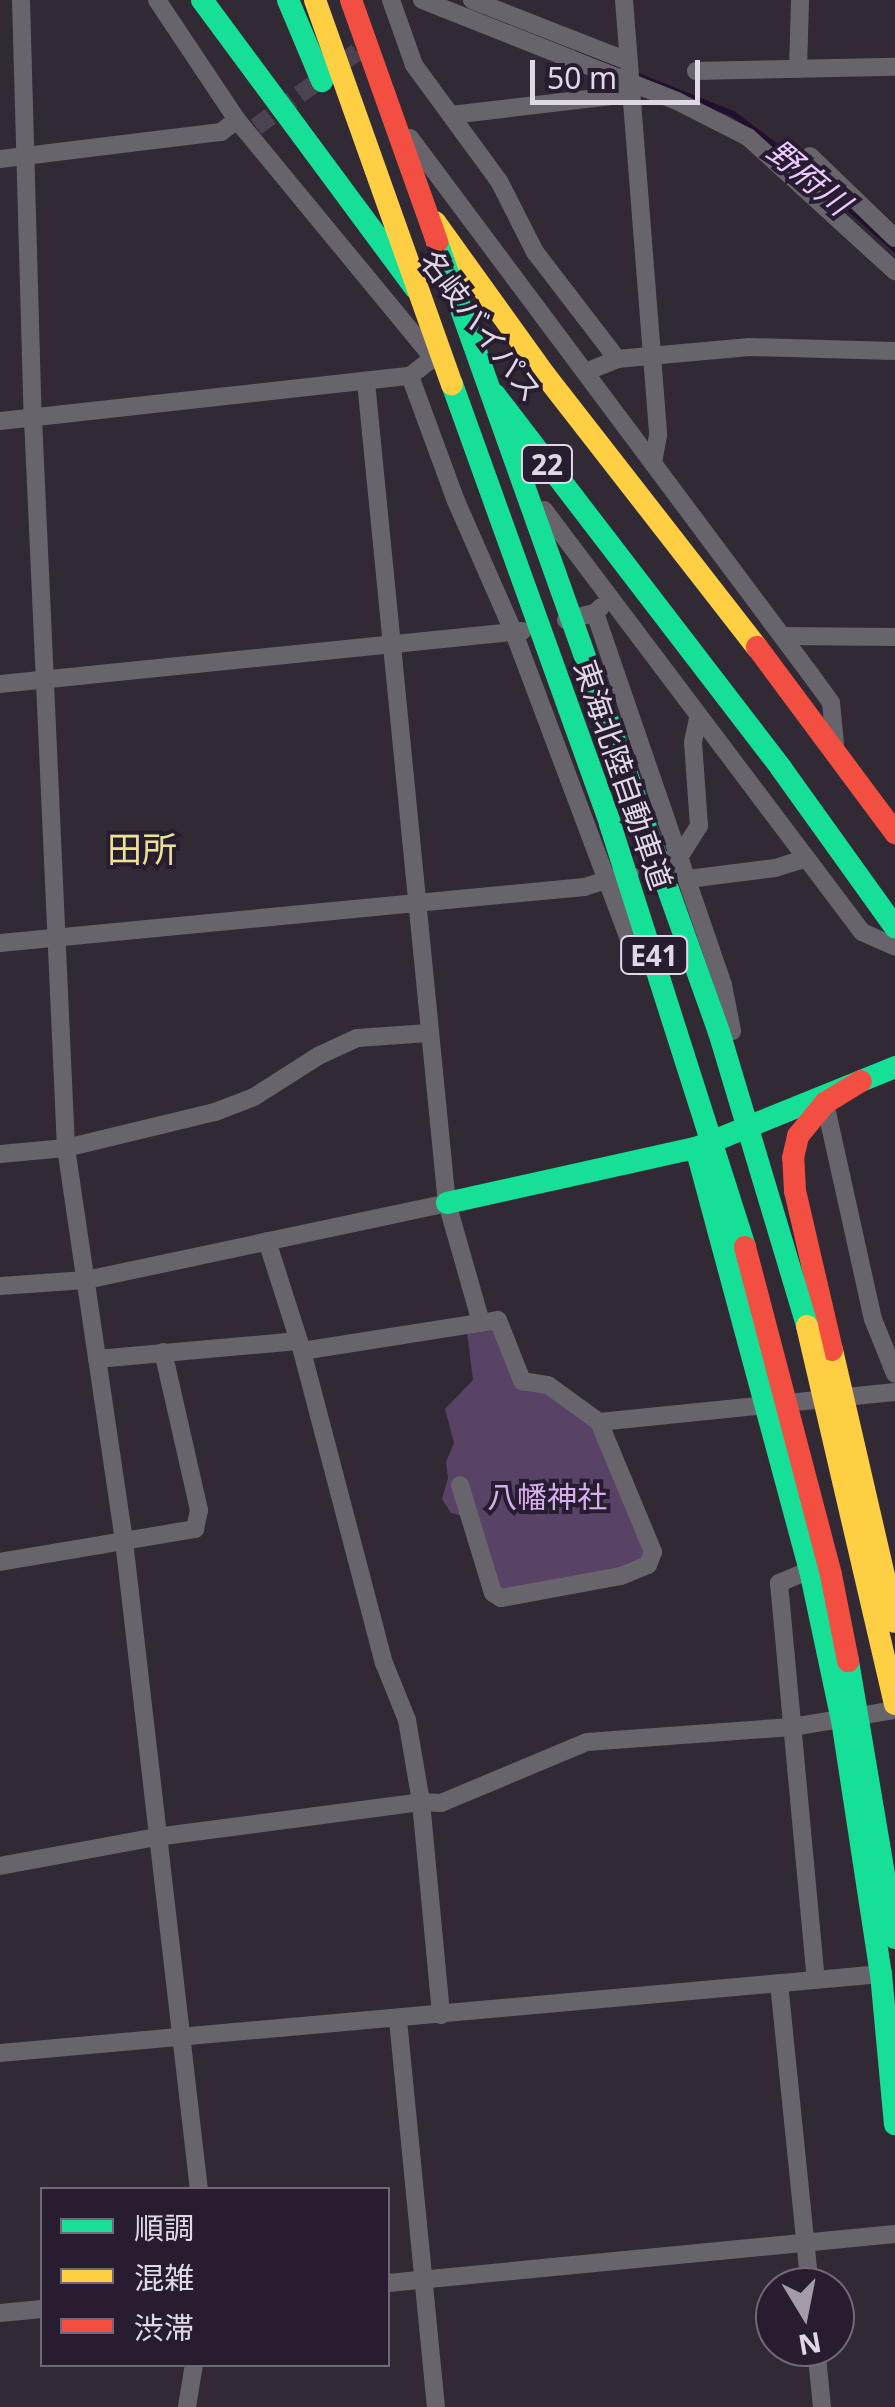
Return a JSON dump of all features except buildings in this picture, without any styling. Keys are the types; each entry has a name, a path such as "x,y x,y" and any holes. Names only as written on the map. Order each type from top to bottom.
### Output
{"main road":[{"name":"名岐バイパス","path":"202,0 592,524 781,768 895,927"},
{"name":"名岐バイパス","path":"274,0 545,375 895,832"},
{"path":"288,0 479,454"},
{"name":"東海北陸自動車道","path":"313,0 479,454 654,956 749,1259 831,1574 863,1732 895,1938"},
{"name":"東海北陸自動車道","path":"351,0 720,1032 831,1414 895,1707"},
{"path":"447,1203 696,1148 895,1067"},
{"path":"861,1081 825,1103 798,1136 793,1158 794,1192 894,1607"},
{"path":"696,1148 810,1570 842,1720 881,1974 895,2124"}],"street":[{"path":"21,0 33,418 66,1148 124,1540 199,2187"},
{"path":"157,0 247,127 433,358 602,606 698,718 862,932 895,947"},
{"path":"313,0 447,189 654,458 831,704 836,752"},
{"path":"392,0 396,24 414,65 499,181 535,252 617,359"},
{"path":"422,0 628,76"},
{"path":"472,0 748,137 895,270"},
{"path":"624,0 658,435 654,458"},
{"path":"798,69 800,0"},
{"path":"376,38 396,24"},
{"path":"696,72 895,68"},
{"path":"450,115 628,76"},
{"path":"0,159 247,127"},
{"path":"810,156 895,238"},
{"path":"870,213 895,213"},
{"path":"588,371 617,359 750,347 895,350"},
{"path":"0,421 410,376 433,358"},
{"path":"410,376 456,501 514,633 608,881 652,1003 696,1148"},
{"path":"366,382 447,1203 481,1322"},
{"path":"0,684 514,633 602,606"},
{"path":"602,606 724,985 755,1124"},
{"path":"782,636 895,636"},
{"path":"0,943 418,905 608,881 680,856 698,826 693,742 698,718"},
{"path":"688,879 776,868 804,859"},
{"path":"0,1154 66,1148 215,1112 254,1097 318,1056 358,1038 428,1033"},
{"path":"825,1103 872,1319 895,1374"},
{"path":"0,1286 86,1280 447,1203"},
{"path":"267,1241 300,1346 384,1663 407,1720 422,1802 441,2015"},
{"path":"96,1359 300,1346 498,1320 522,1381 548,1385 599,1422 653,1552 648,1565 621,1576 501,1598 492,1593 460,1486"},
{"path":"0,1562 195,1529 199,1510 163,1352"},
{"path":"599,1422 895,1392"},
{"path":"810,1570 779,1583 816,1979"},
{"path":"0,1866 156,1836 422,1802 441,1804 588,1742 792,1727 895,1707"},
{"path":"0,2053 881,1974"},
{"path":"779,1984 808,2267"},
{"path":"398,2020 436,2407"},
{"path":"390,2282 895,2234"},
{"path":"0,2314 40,2310"},
{"path":"187,2407 194,2367"},
{"path":"818,2367 822,2407"}],"green space":[{"name":"八幡神社","path":"498,1320 522,1381 554,1392 599,1422 650,1567 493,1593 473,1519 451,1513 442,1499 448,1478 446,1462 454,1443 445,1409 473,1380 467,1332"}],"waterway":[{"name":"野府川","path":"578,52 733,114 798,163 895,249"}],"tunnel":[{"path":"256,127 372,41"}],"traffic: fast":[{"path":"202,0 415,288"},
{"path":"288,0 322,81"},
{"path":"437,242 719,1032 807,1326"},
{"path":"452,384 610,824 745,1247"},
{"path":"495,395 781,768 895,927"},
{"path":"447,1203 696,1148 895,1067"},
{"path":"696,1148 810,1570 842,1720 881,1974 895,2124"},
{"path":"848,1661 895,1938"}],"traffic: slow":[{"path":"315,0 452,384"},
{"path":"435,222 545,375 757,647"},
{"path":"807,1326 895,1704"},
{"path":"832,1350 895,1622"}],"traffic: jam":[{"path":"351,0 437,242"},
{"path":"757,647 895,833"},
{"path":"832,1350 795,1191 793,1158 798,1136 825,1103 861,1081"},
{"path":"745,1247 831,1575 848,1661"}],"district":[{"name":"田所","path":"142,849"}]}
